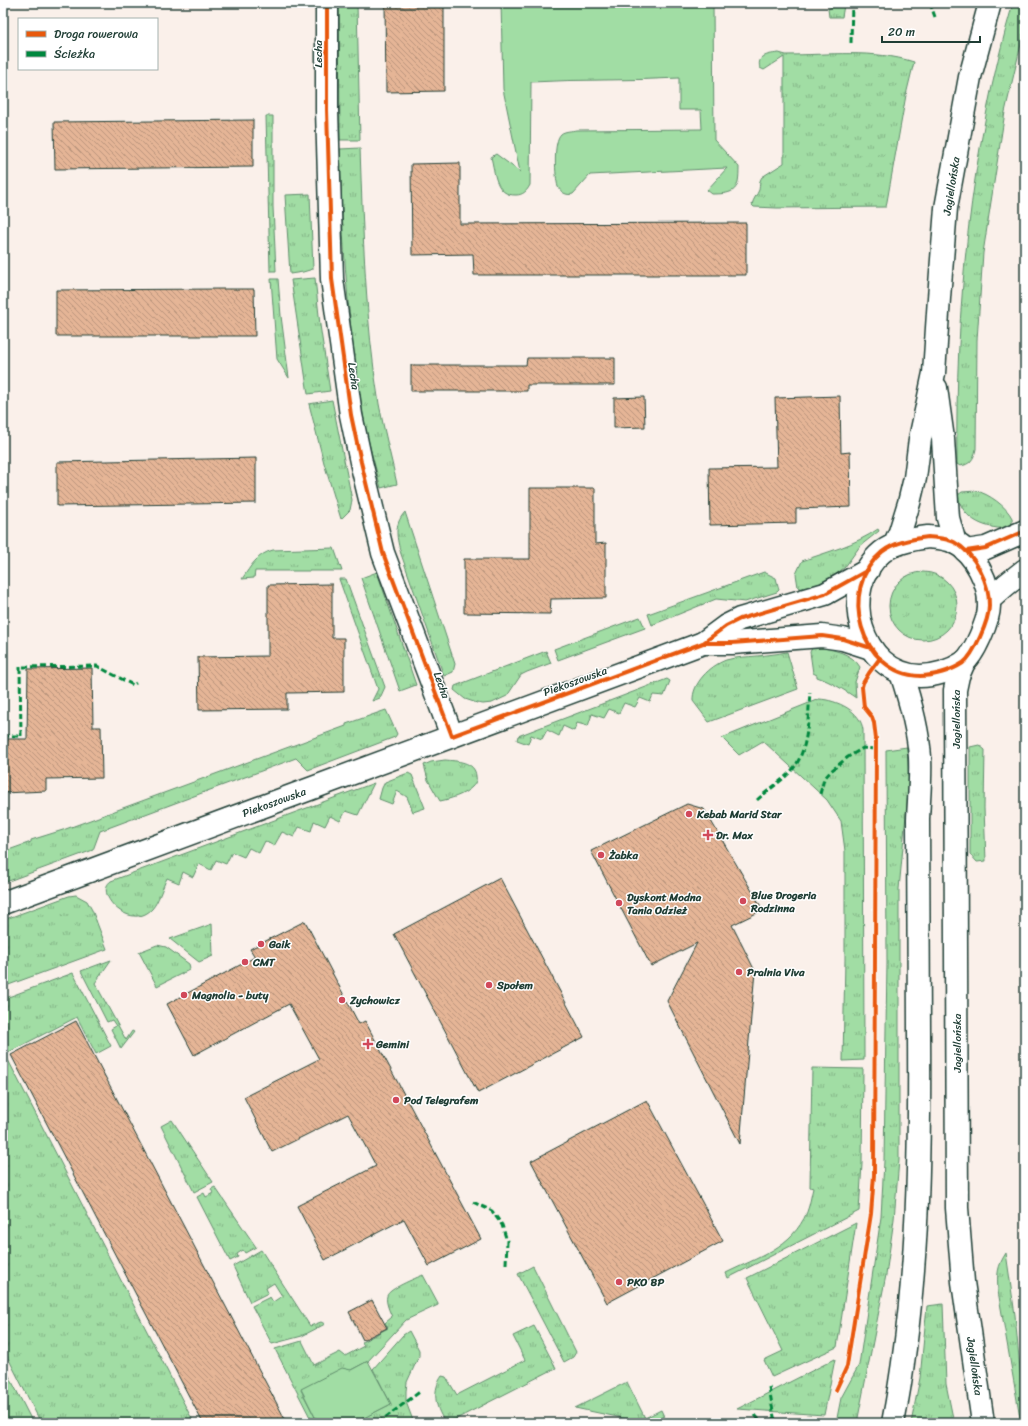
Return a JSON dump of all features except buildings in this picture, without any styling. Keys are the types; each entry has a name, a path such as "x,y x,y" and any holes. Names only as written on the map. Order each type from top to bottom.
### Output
{"street":[{"name":"Lecha","path":"327,3 327,110 332,279 351,415 383,553 452,736"},
{"name":"Jagiellońska","path":"894,545 900,532 909,503 934,373 946,208 970,77 990,3"},
{"name":"Jagiellońska","path":"934,373 943,439 948,518 961,547"},
{"path":"961,547 986,548 1025,531"},
{"path":"928,537 945,539 961,547 974,561 987,589 989,600 988,617 983,630 964,662 947,671 932,675 919,676 901,673 886,663 871,648 861,628 857,610 862,580 875,559 894,545 905,541 928,537"},
{"name":"Piekoszowska","path":"3,902 703,643 726,626 740,619 825,594 868,570"},
{"path":"989,600 1025,570"},
{"name":"Piekoszowska","path":"703,643 732,643 822,636 843,639 871,648"},
{"name":"Jagiellońska","path":"964,662 958,676 955,690 957,1208 963,1282 983,1423"},
{"path":"893,1423 907,1340 913,1283 918,1206 920,1133 918,819 920,756 910,700 901,673"}],"green space":[{"path":"339,3 357,3 360,140 340,140"},
{"path":"501,3 713,3 714,140 739,167 737,186 731,192 720,194 712,194 707,190 727,168 590,175 573,194 564,193 558,187 556,175 556,151 558,138 564,132 576,130 702,129 701,110 679,110 679,78 531,82 530,185 526,191 521,194 516,195 504,192 497,182 491,157 496,154 520,172 503,89"},
{"path":"827,3 846,3 844,5 842,17 829,17 828,9 834,6 833,4 829,5"},
{"path":"1013,3 1025,3 1025,27 1005,112 983,253 977,340 976,449 971,461 960,466 957,464 957,406 959,348 968,231 986,116 998,59"},
{"path":"779,53 786,55 883,55 914,62 906,95 886,207 777,208 754,207 752,205 759,190 762,177 784,163 784,57 764,70 760,68 759,64 760,60 765,56"},
{"path":"266,116 273,116 273,207 276,271 270,271"},
{"path":"360,148 365,276 374,372 385,434 397,484 381,488 364,420 358,387 344,251 340,149"},
{"path":"310,194 313,269 290,274 285,195"},
{"path":"315,278 320,325 330,391 308,394 291,280"},
{"path":"271,279 278,279 289,378 277,359"},
{"path":"332,400 352,500 350,510 341,519 324,463 309,404"},
{"path":"962,492 981,492 991,498 1006,509 1012,518 1010,528 985,525 970,517 960,504 958,495"},
{"path":"405,512 455,664 453,672 444,676 401,554 397,538 397,527"},
{"path":"878,529 879,531 860,546 845,567 834,576 824,583 805,590 798,587 796,574 802,561 850,544"},
{"path":"334,548 342,571 255,571 254,578 242,579 255,561 267,552 273,550"},
{"path":"377,572 416,685 400,691 361,578"},
{"path":"764,572 776,578 779,590 777,592 745,602 716,599 652,625 648,614"},
{"path":"923,572 936,575 947,582 954,593 957,606 954,619 947,630 936,637 923,640 910,637 899,630 892,619 889,606 892,593 899,582 910,575"},
{"path":"339,579 346,579 385,687 380,698 372,701 378,689"},
{"path":"640,617 645,628 558,660 554,649"},
{"path":"817,647 841,652 852,658 860,667 855,682 856,698 837,686 817,677 817,675 813,673 810,652 812,648"},
{"path":"546,651 551,663 521,675 507,696 492,703 483,704 465,699 454,690 455,686"},
{"path":"787,652 798,689 709,722 693,701 695,688 703,676 714,666 734,658"},
{"path":"667,679 670,681 664,696 653,695 650,702 640,698 635,707 624,703 619,713 609,709 604,718 592,714 588,726 577,723 574,731 563,726 559,736 547,730 542,739 531,735 528,744 517,740 518,736"},
{"path":"819,699 840,704 853,712 858,717 863,730 864,1060 843,1061 845,851 841,821 827,800 763,741 739,755 722,738"},
{"path":"386,710 397,734 395,737 308,770 296,758 100,831 93,850 3,883 3,852 31,842 31,840 63,830"},
{"path":"979,745 985,750 984,808 986,861 977,862 970,854 970,747"},
{"path":"907,747 909,783 899,889 899,1160 894,1219 886,1275 857,1423 836,1423 841,1398 859,1365 881,1217 884,1161 887,963 886,750"},
{"path":"445,760 464,763 472,767 475,771 476,782 469,790 452,798 440,801 428,780 424,765 431,762"},
{"path":"408,773 412,775 425,808 413,812 407,797 397,791 392,804 379,799 385,782"},
{"path":"374,783 358,815 346,811 340,821 330,816 325,826 314,821 311,831 299,827 294,837 282,832 274,846 265,841 259,853 249,848 244,857 232,852 226,864 216,860 211,870 199,864 193,877 183,872 179,883 167,878 154,906 143,915 134,916 125,913 116,908 110,901 107,894 107,887 111,881"},
{"path":"76,895 87,901 107,949 3,987 3,920 69,896"},
{"path":"212,924 213,956 199,962 170,939"},
{"path":"157,945 166,947 189,964 190,968 189,970 157,986 139,952"},
{"path":"111,960 95,983 126,1040 132,1031 134,1032 121,1049 111,1029 116,1026 112,1020 107,1022 81,971"},
{"path":"73,973 111,1046 96,1054 77,1017 5,1054 194,1423 41,1423 3,1348 3,999"},
{"path":"812,1068 863,1069 862,1164 859,1211 728,1278 726,1273 762,1256 783,1243 801,1224 807,1212 813,1188 810,1187"},
{"path":"172,1120 213,1182 194,1192 161,1126"},
{"path":"215,1187 256,1247 245,1253 243,1250 237,1254 238,1257 230,1261 197,1197 204,1193 206,1197 213,1193 211,1189"},
{"path":"856,1223 837,1347 772,1377 764,1360 783,1351 747,1278"},
{"path":"261,1250 310,1326 321,1322 325,1324 302,1336 272,1344 252,1306 270,1297 273,1302 282,1296 274,1283 266,1288 268,1293 250,1302 233,1266"},
{"path":"1006,1253 1015,1315 1025,1423 1021,1423 998,1291 998,1271"},
{"path":"533,1266 576,1352 573,1357 564,1362 518,1274"},
{"path":"423,1275 438,1305 406,1320 368,1361 351,1370 301,1390 318,1423 313,1423 275,1349 302,1341 314,1365 340,1352 345,1356 364,1346 362,1342 388,1328 385,1323 392,1317 387,1301 387,1296 389,1293 403,1284"},
{"path":"943,1304 946,1384 954,1423 911,1423 920,1378 927,1306"},
{"path":"534,1326 556,1368 456,1419 448,1421 444,1420 438,1410 436,1398 437,1387 442,1376 446,1377 457,1395 525,1360 513,1336"},
{"path":"409,1331 419,1350 419,1356 407,1382 406,1391 406,1402 414,1423 366,1423 363,1418 391,1404 373,1369 403,1335"},
{"path":"835,1359 824,1415 737,1409"},
{"path":"368,1361 391,1404 354,1423 318,1423 301,1389 342,1368 351,1370"},
{"path":"3,1364 33,1423 3,1423"},
{"path":"627,1382 645,1418 661,1410 667,1423 646,1423 575,1408"}],"marked path":[{"path":"851,43 852,3"},
{"path":"930,3 935,17"},
{"path":"3,736 21,736 20,667 97,666 133,685 136,683"},
{"path":"757,800 788,774 798,762 807,733 810,692"},
{"path":"820,794 824,779 848,757 863,748 875,749"},
{"path":"473,1202 492,1211 502,1225 507,1241 506,1264"},
{"path":"769,1387 774,1417 777,1423"},
{"path":"378,1423 421,1391"},
{"path":"755,1415 762,1423"}],"cycle path":[{"path":"327,3 327,110 332,279 351,415 383,553 452,736 703,643 726,626 740,619 825,594 868,570"},
{"path":"966,551 986,548 1025,531"},
{"path":"928,537 941,538 954,542 962,547 975,561 987,588 989,606 980,637 972,653 967,659 963,663 948,671 920,676 899,672 882,661 870,646 862,627 858,607 861,587 868,568 882,552 898,543 928,537"},
{"path":"703,643 732,643 822,636 843,639 871,648"},
{"path":"836,1390 847,1366 871,1214 874,1175 876,739 872,717 864,707 862,687 869,673 880,658"}],"place":[{"name":"Kebab Marid Star","path":"689,814"},
{"name":"Dr. Max","path":"708,835"},
{"name":"Żabka","path":"601,855"},
{"name":"Blue Drogeria Rodzinna","path":"743,901"},
{"name":"Dyskont Modna Tania Odzież","path":"619,903"},
{"name":"Gaik","path":"261,944"},
{"name":"CMT","path":"245,962"},
{"name":"Pralnia Viva","path":"739,972"},
{"name":"Społem","path":"489,985"},
{"name":"Magnolia - buty","path":"184,995"},
{"name":"Zychowicz","path":"342,1000"},
{"name":"Gemini","path":"368,1044"},
{"name":"Pod Telegrafem","path":"396,1100"},
{"name":"PKO BP","path":"619,1282"}]}
